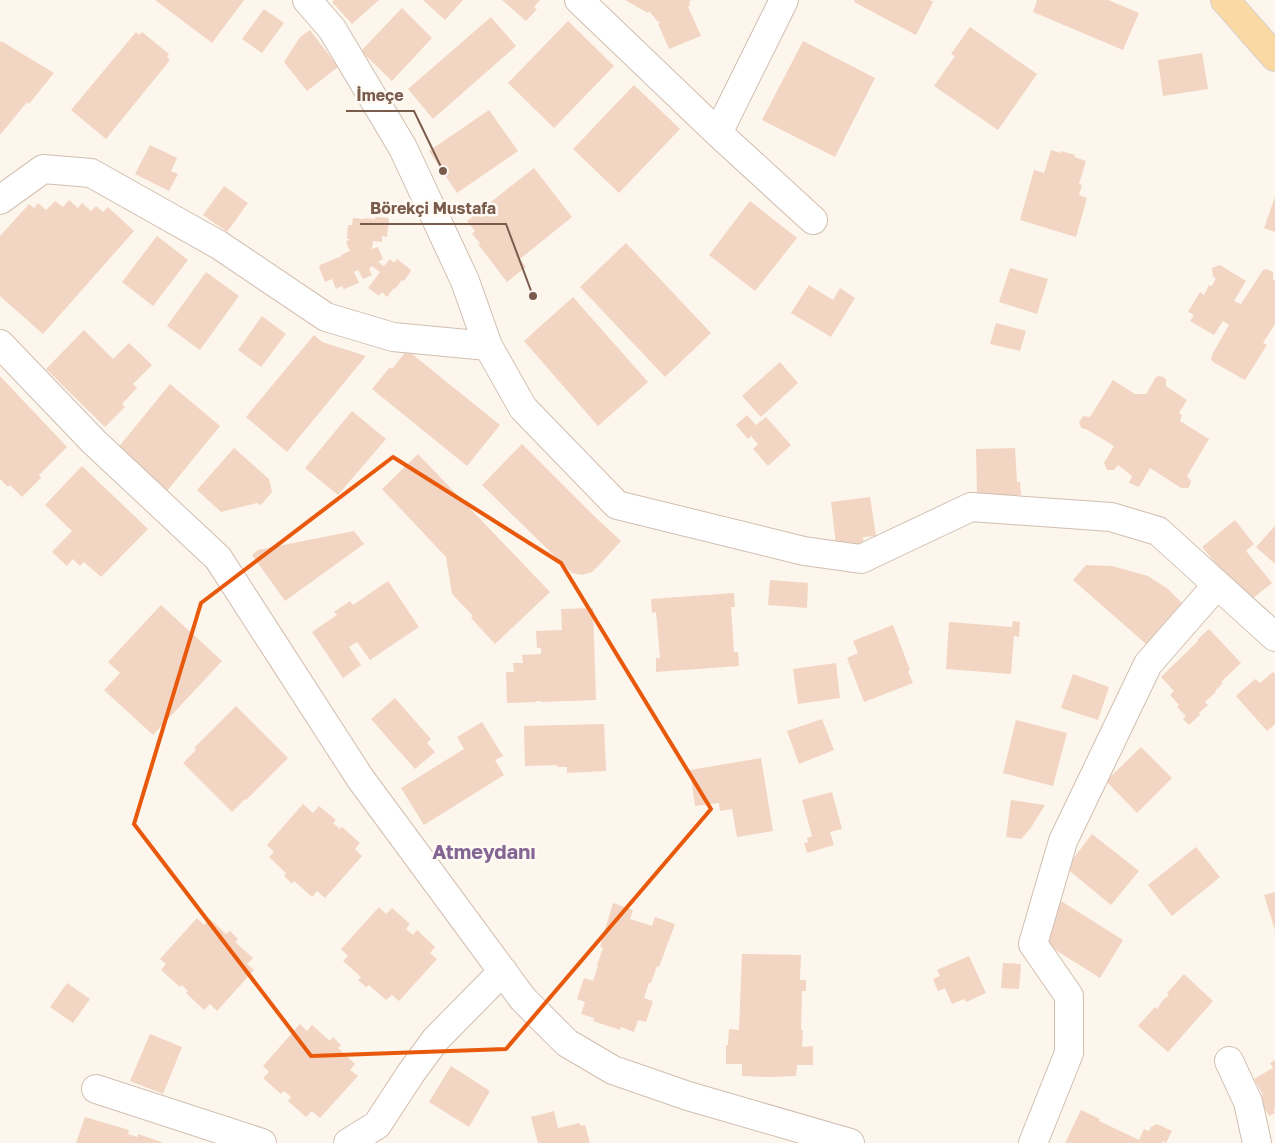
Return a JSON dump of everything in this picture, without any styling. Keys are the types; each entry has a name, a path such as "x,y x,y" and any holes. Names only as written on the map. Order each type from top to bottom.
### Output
{"main road":[{"path":"1225,0 1275,57"}],"street":[{"path":"307,0 332,29 403,148 465,281 488,346 523,408 617,504 804,551 862,559 971,507 1111,517 1158,530 1275,637"},
{"path":"578,0 813,220"},
{"path":"718,133 784,0"},
{"path":"0,200 43,169 91,174 219,245 326,316 393,337 488,346"},
{"path":"0,344 94,442 218,558 360,778 524,999 567,1043 613,1070 688,1096 850,1143"},
{"path":"1033,1143 1069,1053 1069,996 1033,944 1062,841 1148,664 1217,585"},
{"path":"348,1143 377,1125 436,1039 503,971"},
{"path":"1229,1061 1248,1102 1257,1143"},
{"path":"96,1089 262,1143"}],"highlighted area":[{"path":"393,457 561,563 711,809 506,1049 311,1056 134,824 201,603"}],"building":[{"path":"155,0 244,0 212,43"},
{"path":"334,0 379,0 352,24 332,2"},
{"path":"423,0 463,0 445,20"},
{"path":"502,0 540,0 534,7 537,9 526,21"},
{"path":"625,0 691,0 688,7 701,36 669,49 658,24 660,23 659,21 649,11 648,13"},
{"path":"855,0 930,0 933,2 916,35 854,2"},
{"path":"1037,0 1108,0 1139,13 1123,50 1033,12"},
{"path":"402,8 432,38 392,81 361,51"},
{"path":"264,9 284,23 262,53 242,39"},
{"path":"491,17 516,46 433,119 408,89"},
{"path":"568,21 614,66 554,128 508,83"},
{"path":"970,27 1037,74 998,130 934,86 955,56 951,54"},
{"path":"310,30 338,67 307,91 284,62 300,37"},
{"path":"136,32 139,35 142,32 169,54 167,57 170,60 106,139 71,110"},
{"path":"1,41 54,73 29,104 27,102 0,135 0,43"},
{"path":"803,41 875,78 835,157 762,120"},
{"path":"1202,53 1208,89 1163,96 1158,60"},
{"path":"634,85 680,129 619,193 573,149"},
{"path":"489,110 518,151 457,193 429,151"},
{"path":"150,145 177,158 171,171 178,174 169,191 135,174"},
{"path":"1051,150 1075,155 1074,157 1086,161 1079,184 1082,185 1079,195 1087,198 1076,237 1020,220 1034,170 1044,173"},
{"path":"534,168 572,217 520,259 526,267 507,282 478,244 480,243 472,234 475,231 467,221"},
{"path":"224,186 248,203 227,232 203,215"},
{"path":"1275,197 1275,232 1264,228"},
{"path":"69,200 78,208 82,203 91,211 96,206 103,212 108,207 134,231 43,334 0,296 0,236 29,204 34,208 38,203 46,210 55,201 63,207"},
{"path":"750,201 797,238 755,291 709,255"},
{"path":"375,217 388,218 389,220 387,237 382,236 382,242 373,241 372,249 378,247 383,259 378,262 384,266 390,259 394,263 397,259 410,269 411,271 404,281 402,280 387,297 382,292 379,296 368,288 380,272 372,266 369,269 372,275 363,279 358,270 354,272 359,283 344,289 342,286 336,289 332,279 325,282 319,267 350,251 346,242 350,239 347,239 348,225 352,225 353,218 375,219"},
{"path":"157,236 188,260 153,306 122,282"},
{"path":"626,243 711,333 665,377 580,287"},
{"path":"1220,265 1246,281 1234,301 1241,304 1263,270 1266,269 1273,272 1273,279 1275,281 1275,324 1263,343 1267,345 1245,380 1213,362 1211,359 1229,325 1223,321 1214,335 1190,321 1194,315 1188,312 1200,292 1204,295 1209,285 1212,286 1216,278 1213,277 1212,268"},
{"path":"1010,268 1048,279 1037,314 999,302"},
{"path":"206,272 239,296 200,350 167,326"},
{"path":"809,285 833,300 840,288 855,298 831,337 791,313"},
{"path":"573,297 648,382 598,426 524,341"},
{"path":"262,316 286,334 261,367 238,350"},
{"path":"996,323 1026,331 1020,351 990,344"},
{"path":"84,330 113,359 129,343 152,365 133,384 137,388 122,404 125,407 105,427 46,369"},
{"path":"314,335 322,342 366,356 287,452 246,417"},
{"path":"407,350 500,425 467,466 372,389 390,367 392,369"},
{"path":"780,362 798,383 761,417 742,396"},
{"path":"0,376 67,447 39,475 41,478 22,497 10,485 8,487 0,479"},
{"path":"1159,376 1166,379 1166,386 1187,400 1179,413 1182,415 1180,421 1209,439 1187,476 1191,481 1188,488 1181,488 1150,468 1139,487 1129,483 1132,476 1118,465 1114,470 1107,470 1104,463 1114,446 1080,426 1079,422 1083,416 1090,417 1113,380 1135,394 1146,394 1156,377"},
{"path":"170,384 220,426 167,491 117,449"},
{"path":"352,411 386,439 338,495 305,468"},
{"path":"747,415 756,425 766,417 791,445 768,466 753,449 758,444 751,436 748,439 736,425"},
{"path":"522,444 621,541 592,572 582,575 572,573 482,485"},
{"path":"234,448 269,479 272,492 261,505 257,503 221,512 197,490"},
{"path":"1015,448 1017,482 1020,482 1021,495 977,496 976,449"},
{"path":"418,454 550,592 495,644 471,618 473,616 452,594 446,557 382,489"},
{"path":"82,466 148,529 101,577 84,562 80,566 73,559 67,566 52,552 72,531 45,505"},
{"path":"870,497 876,536 863,537 864,552 851,554 849,543 836,545 831,502"},
{"path":"1235,520 1254,544 1246,551 1272,583 1248,602 1202,547"},
{"path":"1275,526 1275,562 1274,563 1256,547"},
{"path":"354,531 364,544 285,601 252,555 258,550"},
{"path":"1086,565 1112,566 1148,576 1168,589 1182,603 1146,644 1073,580"},
{"path":"770,580 808,583 807,608 768,605"},
{"path":"388,581 419,627 370,660 357,642 349,647 361,665 343,678 312,632 337,615 334,612 350,601 353,605"},
{"path":"734,593 735,607 731,607 734,652 738,652 739,666 656,672 656,658 660,658 656,612 652,613 651,599"},
{"path":"161,605 222,661 153,735 104,690 120,673 108,662"},
{"path":"593,608 596,700 507,703 506,672 514,672 513,663 523,663 522,655 541,654 541,648 537,648 536,631 562,630 561,609"},
{"path":"1013,621 1020,622 1019,637 1014,636 1011,674 946,669 949,622 1012,627"},
{"path":"893,625 913,683 864,702 847,658 858,653 853,641"},
{"path":"1209,629 1241,663 1221,682 1223,683 1216,692 1205,702 1208,705 1189,725 1183,719 1186,716 1177,707 1179,705 1170,695 1174,691 1161,677"},
{"path":"836,663 840,698 798,704 793,669"},
{"path":"1273,672 1275,674 1275,724 1267,731 1236,696 1255,679 1260,683"},
{"path":"1073,674 1109,687 1098,720 1061,708"},
{"path":"395,698 431,739 427,743 435,752 415,769 371,719"},
{"path":"236,706 288,758 232,812 183,763 196,750 194,748"},
{"path":"822,719 834,750 799,764 787,731"},
{"path":"1016,720 1067,733 1053,786 1003,773"},
{"path":"482,722 503,756 495,760 504,775 424,825 401,788 464,749 457,737"},
{"path":"604,724 606,771 567,773 567,767 557,767 557,765 525,766 524,726"},
{"path":"1141,747 1172,778 1137,813 1106,781"},
{"path":"761,758 773,831 737,837 732,809 720,811 719,803 695,806 690,770"},
{"path":"832,792 842,829 830,832 834,845 807,853 804,843 808,842 807,838 812,836 802,800"},
{"path":"1011,800 1045,805 1030,829 1021,839 1006,837"},
{"path":"303,804 313,813 319,806 336,820 333,823 340,829 342,827 360,843 355,849 362,856 325,898 317,891 312,897 294,881 292,884 284,876 286,873 269,857 274,852 267,845"},
{"path":"1092,834 1139,871 1111,905 1066,868"},
{"path":"1196,847 1220,877 1172,916 1148,885"},
{"path":"1275,892 1275,930 1264,895"},
{"path":"1061,901 1123,940 1100,978 1038,939"},
{"path":"613,903 633,910 630,919 652,926 655,917 675,924 659,967 657,966 644,998 653,1001 646,1022 638,1020 634,1032 621,1027 620,1030 593,1021 594,1018 581,1014 585,1002 577,999 584,978 593,981 603,948 600,947"},
{"path":"379,907 386,914 392,908 410,924 406,929 413,935 417,930 435,947 430,953 437,959 399,1001 392,995 386,1000 369,985 366,987 358,980 361,977 343,961 348,956 341,949"},
{"path":"197,918 204,925 210,919 226,934 230,931 238,939 235,942 253,958 247,964 254,970 217,1011 210,1004 204,1010 186,993 188,991 182,985 180,987 161,970 166,964 160,959"},
{"path":"742,954 801,955 800,980 806,980 806,991 802,991 802,1047 813,1046 813,1065 797,1065 796,1076 742,1076 742,1064 726,1064 726,1045 728,1045 729,1029 739,1030"},
{"path":"969,956 986,993 966,1002 964,999 952,1004 945,988 938,991 933,979 940,976 937,970"},
{"path":"1003,963 1021,964 1019,989 1001,988"},
{"path":"1184,974 1213,1001 1168,1052 1138,1026 1155,1007 1157,1009 1169,995 1167,993"},
{"path":"67,983 90,999 73,1023 50,1007"},
{"path":"300,1024 307,1031 312,1025 330,1041 333,1037 341,1045 338,1048 355,1064 350,1070 358,1076 320,1118 312,1111 306,1117 288,1101 291,1097 284,1091 281,1094 263,1078 269,1072 263,1066"},
{"path":"150,1034 182,1047 163,1094 130,1081"},
{"path":"1275,1060 1275,1113 1269,1116 1258,1097 1263,1095 1254,1079 1273,1068 1270,1063"},
{"path":"451,1066 490,1091 469,1127 429,1102"},
{"path":"1081,1110 1100,1119 1099,1121 1139,1140 1144,1129 1149,1131 1151,1127 1157,1124 1172,1131 1166,1143 1163,1141 1162,1143 1065,1143"},
{"path":"554,1111 558,1128 580,1123 580,1126 585,1125 590,1143 538,1143 531,1117"},
{"path":"85,1117 129,1130 128,1134 137,1137 138,1134 164,1143 76,1143"}],"place":[{"name":"İmeçe","path":"443,171"},
{"name":"Börekçi Mustafa","path":"533,296"}],"district":[{"name":"Atmeydanı","path":"484,852"}]}
